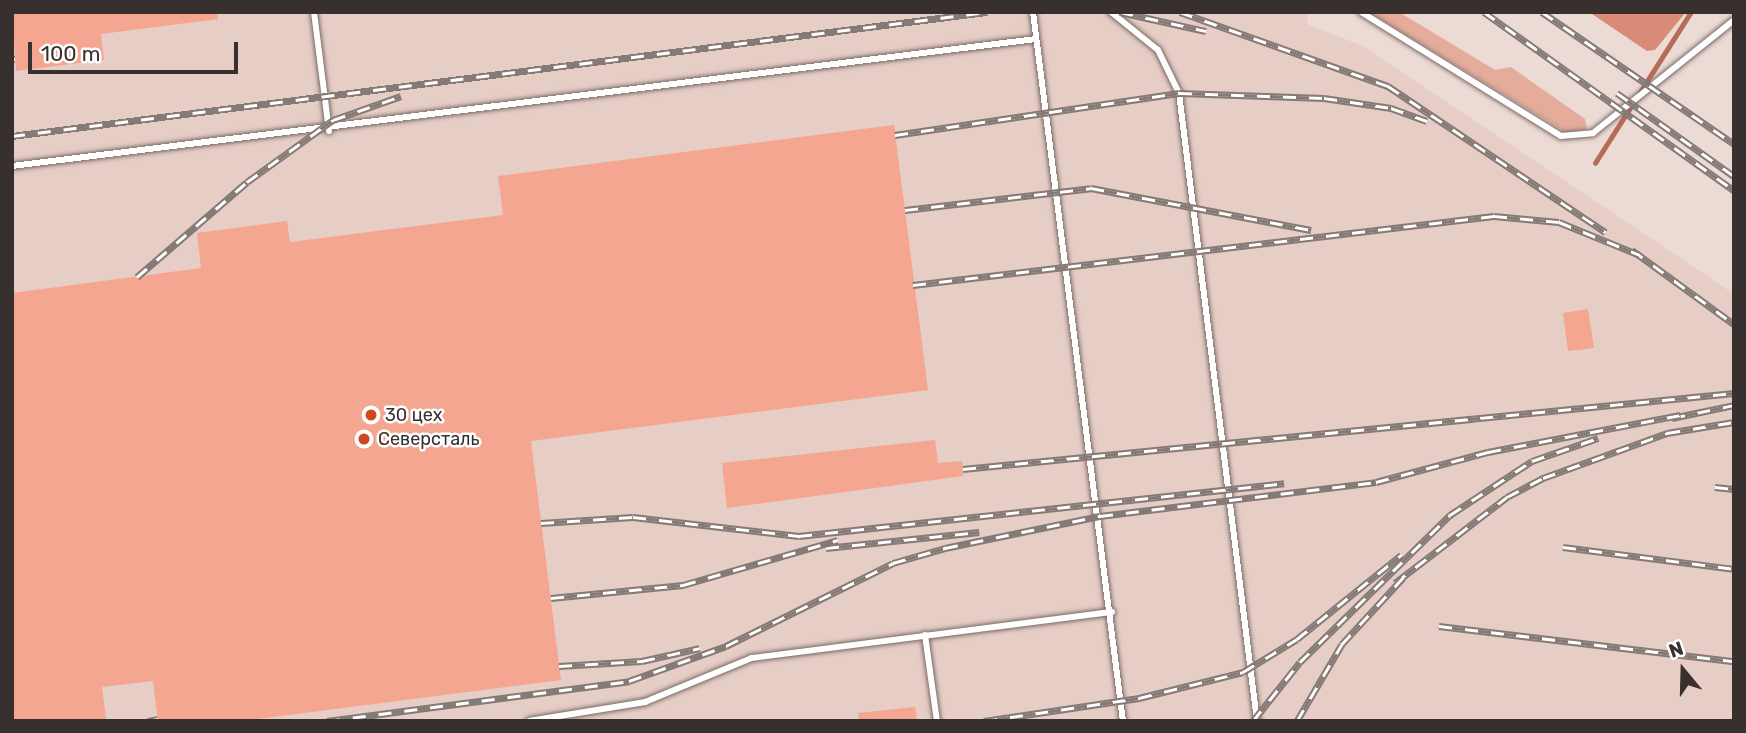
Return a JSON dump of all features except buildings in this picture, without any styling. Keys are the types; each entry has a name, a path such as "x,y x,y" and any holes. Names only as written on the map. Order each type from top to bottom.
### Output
{"lane":[{"path":"314,12 329,131"},
{"path":"1033,12 1112,612 1123,721"},
{"path":"1111,12 1158,50 1178,93 1257,721"},
{"path":"1361,12 1561,136 1593,133 1734,20"},
{"path":"12,166 329,131 1036,39"},
{"path":"529,721 645,702 752,658 1112,612"},
{"path":"925,635 937,721"}],"shaded area":[{"path":"12,12 1308,12 1307,24 1363,46 1734,294 1734,721 12,721"},
{"path":"1369,12 1399,12 1495,70 1511,67 1585,119 1587,129 1567,133"},
{"path":"1589,12 1686,12 1655,50 1647,51"}],"waterway":[{"path":"1595,163 1691,12"}],"railway":[{"path":"12,136 987,12"},
{"path":"1120,12 1206,31"},
{"path":"1180,12 1388,86 1605,232"},
{"path":"1484,12 1734,190"},
{"path":"1542,12 1734,144"},
{"path":"895,135 1179,93 1324,98 1391,108 1427,121"},
{"path":"1617,93 1734,176"},
{"path":"137,277 247,182 333,120 401,96"},
{"path":"905,210 1091,188 1311,230"},
{"path":"913,285 1494,216 1559,222 1640,255"},
{"path":"1632,250 1734,324"},
{"path":"963,469 1734,393"},
{"path":"1672,418 1734,405"},
{"path":"327,721 629,681 726,646 893,563 945,548 1100,516 1376,482 1488,452 1680,415"},
{"path":"1395,583 1507,497 1543,478 1667,433 1734,422"},
{"path":"1253,721 1300,662 1450,515 1532,461 1598,438"},
{"path":"541,523 633,517 799,536 1284,483"},
{"path":"1715,487 1734,489"},
{"path":"826,548 979,532"},
{"path":"551,598 683,585 838,540"},
{"path":"1563,547 1734,569"},
{"path":"984,721 1139,698 1243,672 1297,639 1401,555"},
{"path":"1297,721 1342,644 1403,578"},
{"path":"1439,626 1734,661"},
{"path":"559,666 642,661 700,648"},
{"path":"148,721 158,719"}],"place":[{"name":"30 цех","path":"371,415"},
{"name":"Северсталь","path":"364,439"}]}
